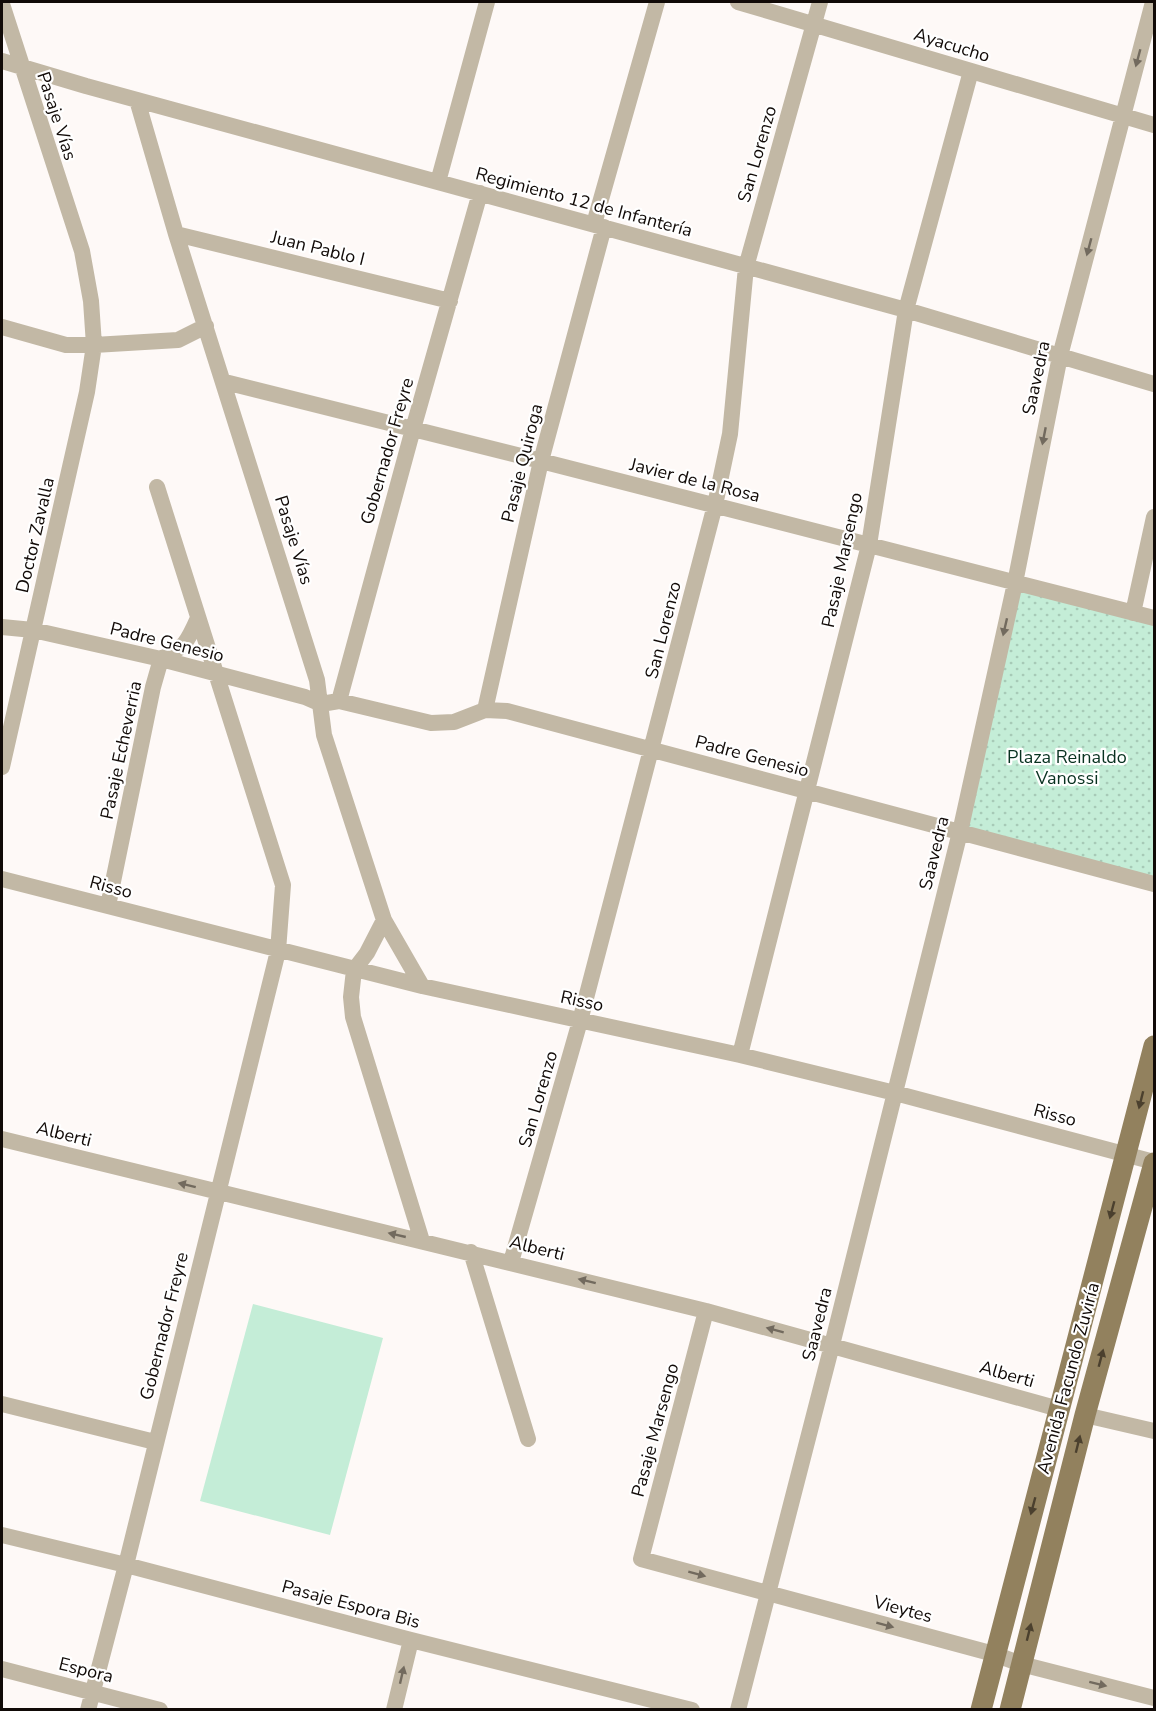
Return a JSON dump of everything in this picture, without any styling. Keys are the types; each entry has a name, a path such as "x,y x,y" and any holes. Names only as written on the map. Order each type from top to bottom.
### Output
{"main road":[{"name":"Avenida Facundo Zuviría","path":"981,1710 1155,1046"},
{"name":"Avenida Facundo Zuviría","path":"1010,1710 1085,1415 1155,1162"}],"street":[{"path":"438,182 487,2"},
{"name":"Pasaje Quiroga","path":"485,710 541,461 657,2"},
{"name":"Ayacucho","path":"738,2 1155,125"},
{"name":"San Lorenzo","path":"511,1262 580,1021 715,506 730,434 746,267 820,2"},
{"name":"Saavedra","path":"738,1710 960,832 1015,583 1060,356 1153,2"},
{"name":"Pasaje Vías","path":"2,4 20,66 82,251 91,301 94,345"},
{"name":"Regimiento 12 de Infantería","path":"2,61 906,310 1155,384"},
{"name":"Pasaje Marsengo","path":"740,1055 869,545 906,310 970,71"},
{"name":"Pasaje Vías","path":"137,100 176,234 225,382 317,680 324,735 384,920 422,986"},
{"name":"Gobernador Freyre","path":"339,701 480,194"},
{"name":"Juan Pablo I","path":"176,234 450,301"},
{"path":"2,327 66,345 94,345 178,340 206,326"},
{"name":"Doctor Zavalla","path":"2,767 87,392 94,345"},
{"name":"Javier de la Rosa","path":"225,382 1155,618"},
{"path":"157,487 283,885 278,951"},
{"path":"1133,613 1155,517"},
{"path":"161,659 181,649 189,639 198,618"},
{"name":"Padre Genesio","path":"2,627 33,630 161,659 305,697 321,704"},
{"name":"Pasaje Echeverria","path":"108,906 153,687 161,659"},
{"path":"321,704 339,701"},
{"name":"Padre Genesio","path":"339,701 431,723 454,722 485,710 507,711 1155,884"},
{"name":"Risso","path":"2,879 354,970 740,1055 895,1093 1155,1162"},
{"path":"384,920 367,953 354,970 351,997 353,1017 422,1241"},
{"name":"Gobernador Freyre","path":"88,1710 278,951"},
{"name":"Alberti","path":"2,1139 706,1311 1059,1409"},
{"path":"471,1252 528,1439"},
{"name":"Pasaje Marsengo","path":"641,1559 706,1311"},
{"path":"2,1404 155,1442"},
{"path":"1085,1415 1155,1431"},
{"name":"Pasaje Espora Bis","path":"2,1535 692,1710"},
{"name":"Vieytes","path":"641,1559 994,1654 1021,1665 1155,1698"},
{"path":"394,1710 411,1640"},
{"name":"Espora","path":"2,1669 160,1710"}],"green space":[{"name":"Plaza Reinaldo Vanossi","path":"1018,586 1154,622 1154,882 962,831"},
{"path":"253,1304 383,1338 330,1535 200,1501"}]}
